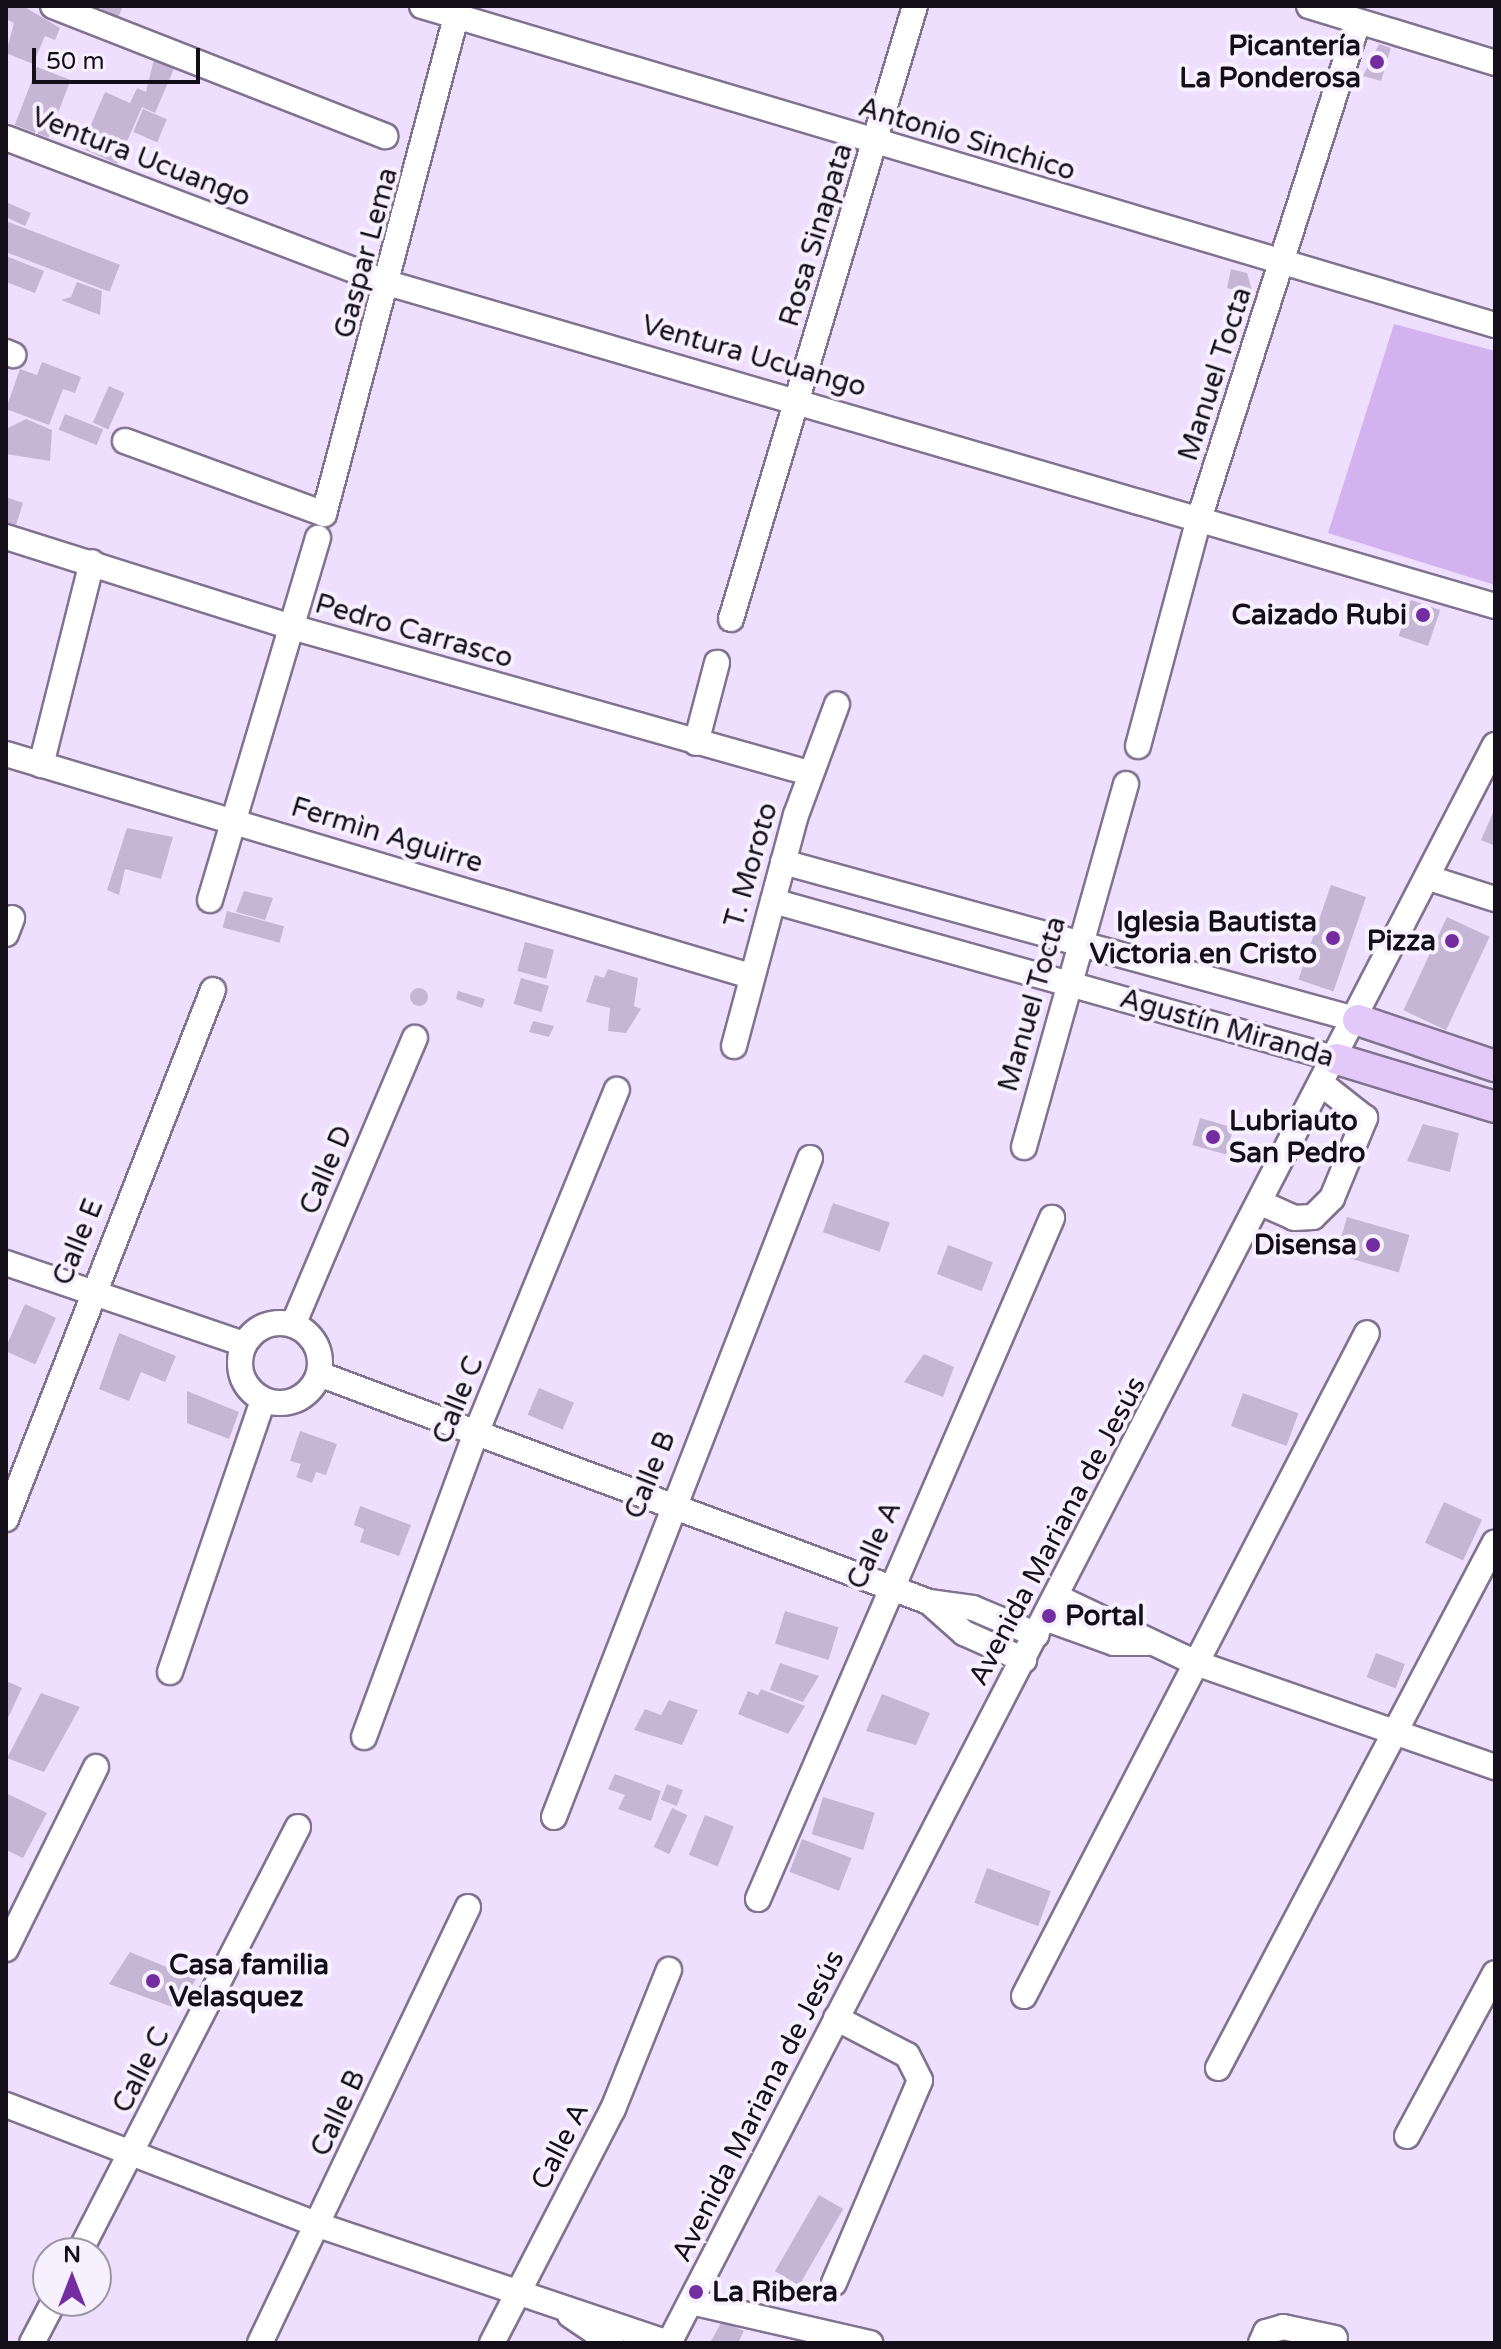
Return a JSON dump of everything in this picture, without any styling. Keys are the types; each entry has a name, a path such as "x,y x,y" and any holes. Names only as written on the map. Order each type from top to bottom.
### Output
{"main road":[{"name":"Agustín Miranda","path":"1358,1020 1495,1066"},
{"name":"Agustín Miranda","path":"1330,1072 1495,1107"}],"street":[{"path":"53,6 385,136"},
{"name":"Antonio Sinchico","path":"422,6 458,12 1282,266 1495,325"},
{"name":"Rosa Sinapata","path":"731,619 915,6"},
{"path":"1309,6 1495,63"},
{"name":"Gaspar Lema","path":"210,900 295,628 391,284 458,12"},
{"name":"Manuel Tocta","path":"1138,746 1198,522 1358,22"},
{"name":"Ventura Ucuango","path":"6,138 391,284 798,399 1198,522 1495,606"},
{"path":"125,441 321,526"},
{"name":"Pedro Carrasco","path":"6,537 295,628 809,773"},
{"path":"41,765 92,562"},
{"path":"696,743 717,663"},
{"name":"T. Moroto","path":"734,1046 750,976 809,773 837,704"},
{"name":"Avenida Mariana de Jesús","path":"669,2343 1358,1020 1495,745"},
{"name":"Fermìn Aguirre","path":"6,754 236,819 750,976"},
{"name":"Manuel Tocta","path":"1024,1147 1126,784"},
{"name":"Agustín Miranda","path":"783,862 1358,1020"},
{"path":"1429,878 1495,899"},
{"name":"Agustín Miranda","path":"773,901 1069,983 1330,1072"},
{"name":"Calle E","path":"6,1519 90,1293 213,990"},
{"name":"Calle D","path":"293,1325 415,1038"},
{"path":"1261,1203 1294,1218 1313,1217 1332,1198 1365,1118 1330,1072"},
{"name":"Calle C","path":"364,1737 476,1433 617,1090"},
{"name":"Calle B","path":"554,1817 669,1506 810,1158"},
{"name":"Calle A","path":"758,1899 888,1585 1052,1218"},
{"path":"6,1263 244,1344"},
{"path":"293,1325 313,1339 319,1374 297,1400 263,1400 244,1383 244,1344 260,1328 293,1325"},
{"path":"1024,1996 1367,1333"},
{"path":"319,1374 929,1602 1047,1617 1117,1633 1392,1734 1495,1767"},
{"path":"170,1672 263,1400"},
{"path":"1218,2068 1495,1542"},
{"path":"929,1602 964,1633 1024,1660"},
{"path":"6,1949 96,1767"},
{"name":"Calle C","path":"87,2237 298,1827"},
{"name":"Calle B","path":"260,2343 468,1907"},
{"name":"Calle A","path":"492,2343 644,2043 669,1970"},
{"path":"1407,2136 1495,1973"},
{"path":"834,2283 920,2080 907,2055 836,2018"},
{"path":"6,2105 134,2149 318,2225 570,2315 611,2343"},
{"path":"691,2302 870,2343"},
{"path":"570,2315 597,2317 669,2343"},
{"path":"32,2343 46,2317"},
{"path":"1261,2343 1266,2332 1283,2327 1335,2338"}],"shaded area":[{"path":"1394,324 1495,351 1495,585 1328,533"}],"building":[{"path":"6,6 23,6 60,28 55,40 45,36 33,64 6,53 14,23 6,19"},
{"path":"99,6 123,6 116,23"},
{"name":"Picantería La Ponderosa","path":"1379,44 1391,48 1381,81 1363,76"},
{"path":"155,55 176,64 155,113 142,107 117,164 81,148 105,92 130,103 137,88 146,92"},
{"path":"37,67 71,80 48,138 15,125"},
{"path":"143,109 167,119 157,142 133,132"},
{"path":"6,202 31,213 25,226 6,217"},
{"path":"6,221 120,265 110,292 6,252"},
{"path":"6,256 44,271 35,293 6,282"},
{"path":"1231,269 1247,273 1253,294 1227,288"},
{"path":"77,282 102,291 100,315 61,300 71,297"},
{"path":"42,362 81,377 75,393 63,389 49,425 6,409 20,369 37,375"},
{"path":"109,386 125,393 108,429 93,423"},
{"path":"65,414 103,429 97,445 59,430"},
{"path":"26,419 52,430 50,461 6,454 6,429"},
{"path":"6,497 23,503 16,525 6,522"},
{"path":"1411,600 1440,610 1428,646 1399,636"},
{"path":"1495,808 1495,846 1481,840"},
{"path":"127,828 173,837 161,879 125,869 119,895 107,890"},
{"name":"Iglesia Bautista Victoria en Cristo","path":"1331,885 1366,897 1333,992 1298,980"},
{"path":"244,891 273,898 265,920 236,912"},
{"path":"227,911 284,926 280,943 223,927"},
{"path":"1447,917 1490,937 1446,1030 1403,1010"},
{"path":"525,942 554,950 546,979 517,971"},
{"path":"608,969 638,978 634,1006 641,1009 626,1033 608,1031 610,1008 586,1002 595,975 604,978"},
{"path":"521,978 549,986 541,1012 514,1004"},
{"path":"419,988 428,997 419,1006 410,997"},
{"path":"458,991 485,999 482,1008 456,999"},
{"path":"533,1021 554,1026 549,1037 529,1032"},
{"name":"Lubriauto San Pedro","path":"1200,1118 1234,1128 1226,1155 1192,1145"},
{"path":"1423,1124 1459,1133 1450,1172 1407,1161"},
{"path":"833,1203 890,1223 880,1252 823,1232"},
{"name":"Disensa","path":"1347,1217 1409,1235 1399,1272 1336,1254"},
{"path":"948,1245 993,1262 982,1291 937,1274"},
{"path":"25,1304 56,1318 35,1364 6,1351"},
{"path":"119,1333 176,1356 165,1382 141,1372 129,1401 99,1389"},
{"path":"924,1354 954,1367 943,1397 904,1382"},
{"path":"539,1388 574,1403 563,1430 528,1415"},
{"path":"187,1391 239,1412 229,1439 187,1423"},
{"path":"1243,1393 1298,1413 1286,1446 1231,1426"},
{"path":"300,1431 337,1444 326,1475 316,1472 312,1483 296,1477 301,1464 290,1461"},
{"path":"1444,1502 1482,1520 1463,1561 1425,1543"},
{"path":"360,1506 411,1525 399,1556 360,1542 364,1529 354,1525"},
{"path":"785,1611 839,1627 829,1660 775,1644"},
{"path":"1376,1653 1405,1664 1396,1688 1367,1677"},
{"path":"780,1663 819,1676 803,1702 770,1690"},
{"path":"6,1681 22,1688 6,1722"},
{"path":"761,1689 805,1706 788,1734 738,1714 748,1691 758,1695"},
{"path":"41,1693 80,1707 44,1772 7,1758"},
{"path":"882,1694 930,1713 916,1745 866,1731"},
{"path":"669,1700 698,1710 682,1745 634,1730 645,1709 661,1715"},
{"path":"615,1774 661,1791 651,1821 618,1809 625,1795 608,1789"},
{"path":"667,1784 683,1790 677,1806 661,1800"},
{"path":"6,1793 47,1813 23,1858 6,1850"},
{"path":"823,1797 875,1813 863,1850 812,1834"},
{"path":"672,1808 687,1815 669,1854 654,1847"},
{"path":"705,1815 734,1827 718,1866 689,1855"},
{"path":"802,1839 851,1858 839,1891 789,1872"},
{"path":"987,1868 1051,1891 1038,1926 974,1903"},
{"name":"Casa familia Velasquez","path":"130,1952 196,1979 178,2009 109,1984"},
{"path":"819,2195 843,2209 799,2285 775,2271"},
{"path":"722,2321 744,2331 738,2343 710,2343"}],"place":[{"name":"Picantería La Ponderosa","path":"1377,62"},
{"name":"Caizado Rubi","path":"1423,615"},
{"name":"Iglesia Bautista Victoria en Cristo","path":"1333,938"},
{"name":"Pizza","path":"1452,941"},
{"name":"Lubriauto San Pedro","path":"1213,1137"},
{"name":"Disensa","path":"1373,1245"},
{"name":"Portal","path":"1049,1616"},
{"name":"Casa familia Velasquez","path":"153,1981"},
{"name":"La Ribera","path":"696,2292"}]}
